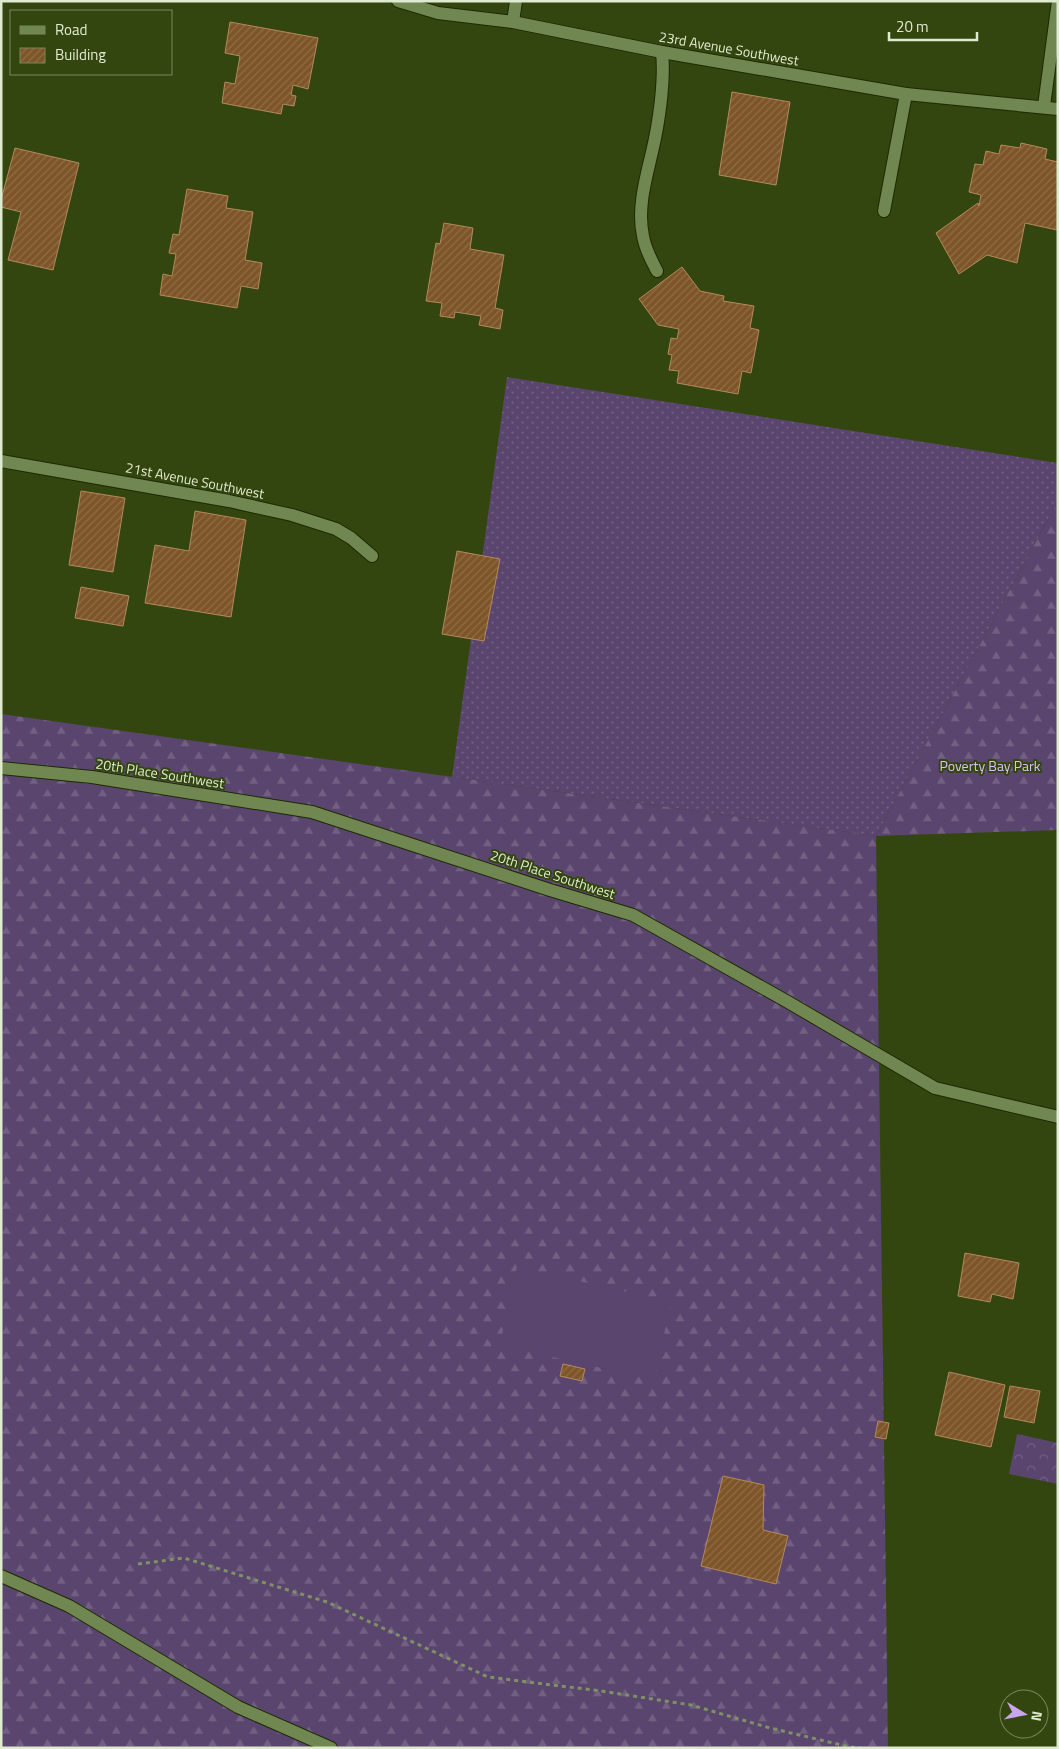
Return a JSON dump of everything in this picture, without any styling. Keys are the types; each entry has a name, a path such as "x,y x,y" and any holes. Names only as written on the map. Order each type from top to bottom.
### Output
{"street":[{"name":"23rd Avenue Southwest","path":"398,1 438,13 513,22 662,52 906,94 1058,108"},
{"path":"513,22 516,1"},
{"path":"1044,106 1058,1"},
{"path":"657,271 645,243 641,217 645,182 653,149 661,93 664,66 662,52"},
{"path":"884,212 906,94"},
{"name":"21st Avenue Southwest","path":"1,460 229,501 292,515 336,529 351,538 372,556"},
{"name":"20th Place Southwest","path":"1,768 92,777 312,812 550,890 633,915 788,1002 935,1088 1058,1117"},
{"path":"1,1576 69,1606 238,1707 331,1748"}],"path":[{"path":"138,1564 184,1558 327,1602 488,1677 601,1691 690,1705 770,1728 861,1748"}],"green space":[{"path":"507,377 1058,463 1058,501 876,836 452,777"},
{"name":"Poverty Bay Park","path":"1058,501 1058,830 876,836"},
{"path":"1,714 876,836 888,1748 1,1748"},
{"path":"517,1267 671,1302 654,1380 500,1345"},
{"path":"1017,1434 1058,1443 1058,1484 1009,1474"}],"building":[{"path":"230,22 318,38 308,89 293,85 291,95 296,96 294,106 283,104 281,114 222,103 225,82 235,84 240,56 225,53"},
{"path":"732,92 790,102 776,185 719,175"},
{"path":"1021,143 1047,149 1045,159 1058,162 1057,230 1025,223 1017,263 987,255 959,274 936,233 978,203 979,206 981,195 969,192 975,164 983,165 986,151 999,154 1001,145 1020,148"},
{"path":"15,148 79,163 53,270 8,260 21,212 1,207 1,200"},
{"path":"187,189 228,196 226,208 253,212 245,260 262,263 258,289 241,286 237,308 160,295 163,274 172,276 176,254 169,253 173,234 179,235"},
{"path":"444,223 473,228 470,249 504,255 495,308 503,310 500,329 479,325 481,316 455,312 454,318 440,316 442,303 426,301 436,243 440,244"},
{"path":"682,267 700,291 724,296 723,301 754,306 750,328 759,330 751,373 742,371 738,394 677,383 679,371 669,370 672,355 668,354 671,338 677,339 679,329 658,325 639,299"},
{"path":"81,491 125,498 113,572 69,565"},
{"path":"195,511 246,520 231,617 145,603 155,545 189,551"},
{"path":"457,551 500,559 484,641 442,634"},
{"path":"81,587 129,596 123,626 75,618"},
{"path":"965,1253 1019,1263 1013,1299 992,1294 990,1302 958,1296"},
{"path":"563,1364 585,1369 582,1381 560,1376"},
{"path":"949,1372 1005,1385 991,1447 935,1435"},
{"path":"1010,1386 1040,1391 1034,1423 1004,1417"},
{"path":"878,1421 889,1423 886,1439 875,1437"},
{"path":"723,1476 764,1485 763,1530 788,1536 776,1584 701,1566"}]}
